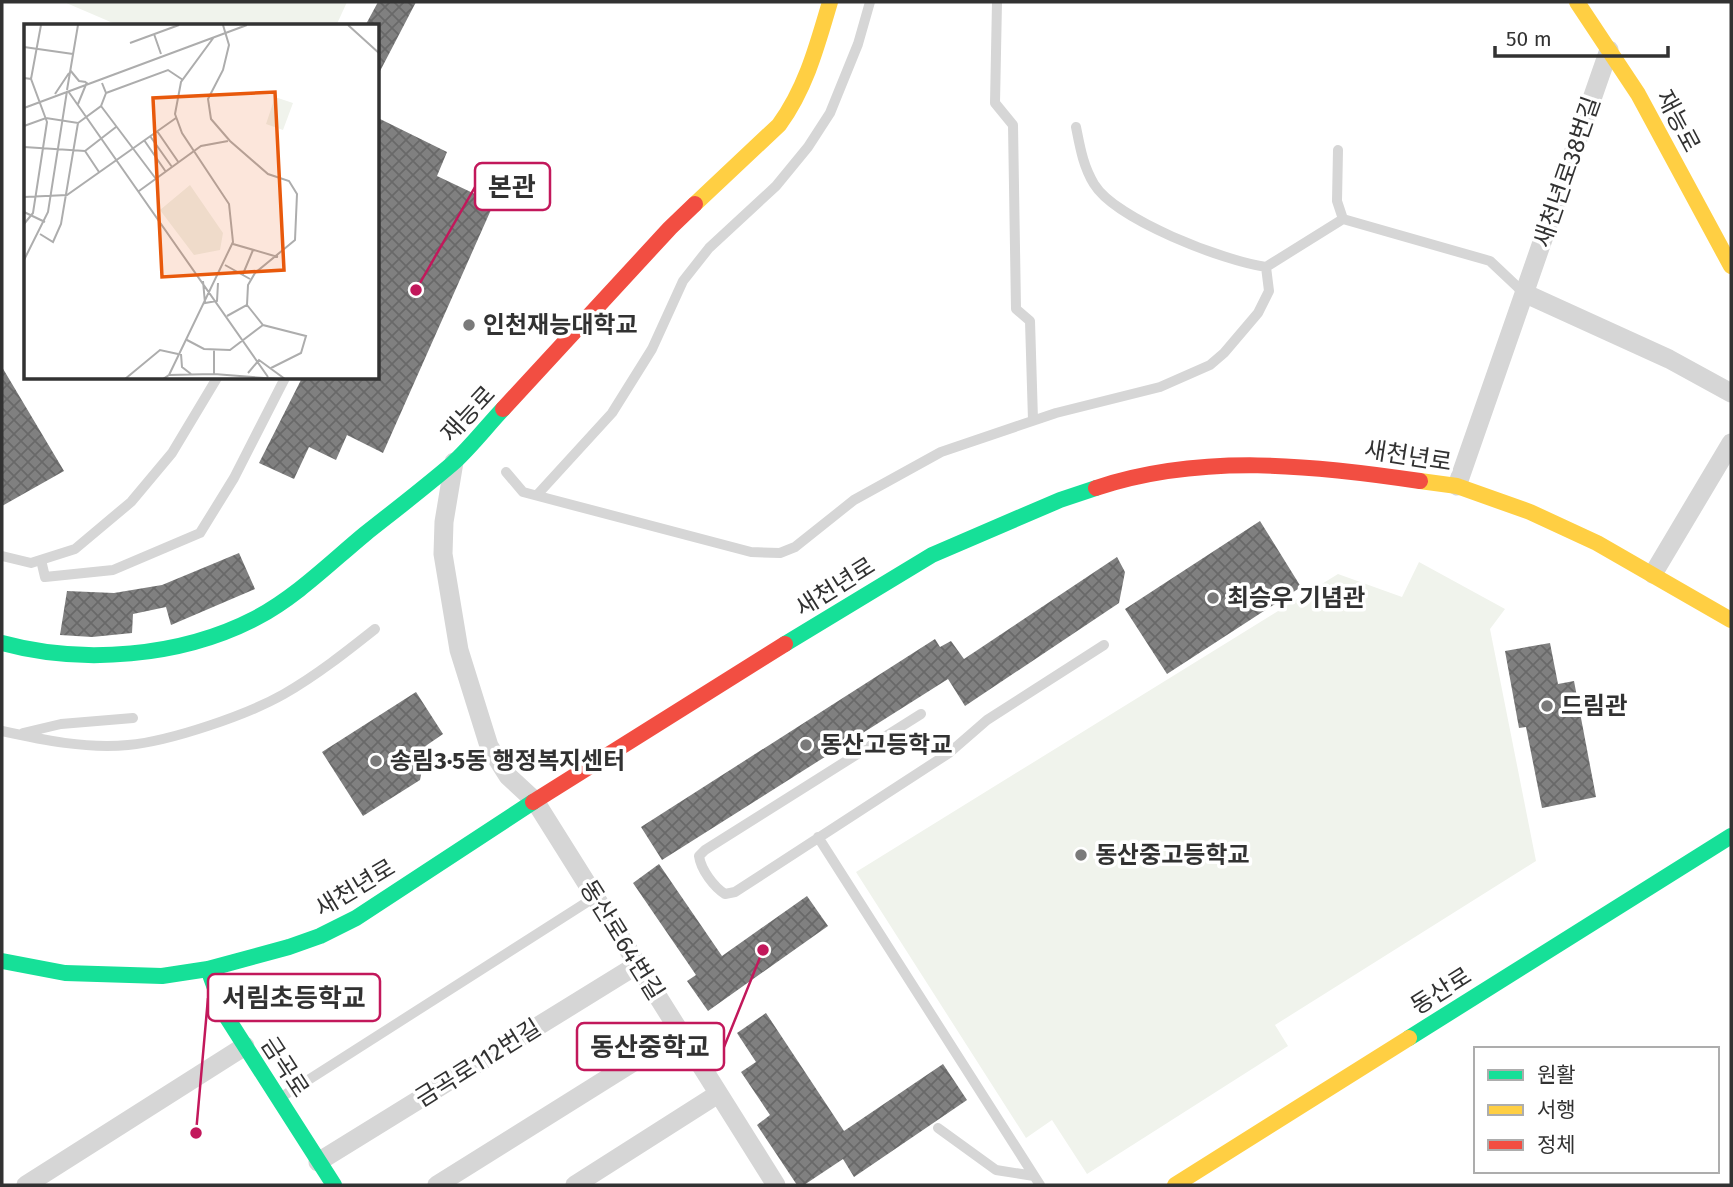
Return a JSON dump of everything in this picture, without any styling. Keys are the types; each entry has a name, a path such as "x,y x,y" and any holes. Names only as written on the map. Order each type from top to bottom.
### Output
{"street":[{"name":"재능로","path":"2,643 30,651 103,656 172,647 204,639 256,618 297,590 454,462 670,228 779,125 792,109 802,89 830,2"},
{"name":"재능로","path":"1577,2 1638,94 1731,266"},
{"name":"새천년로38번길","path":"1457,486 1609,50"},
{"path":"1524,293 1670,359 1731,393"},
{"path":"1653,574 1731,443"},
{"name":"동산로64번길","path":"454,462 444,522 443,554 459,650 489,747 508,776 535,801 776,1185"},
{"name":"새천년로","path":"2,961 65,973 162,976 208,969 289,947 356,918 535,801 932,555 1060,500 1102,486 1159,473 1243,465 1279,465 1339,469 1457,486 1530,512 1597,543 1731,620"},
{"name":"동산로","path":"1175,1185 1731,836"},
{"name":"금곡로112번길","path":"318,1161 637,965"},
{"name":"금곡로","path":"208,969 223,1013 334,1185"},
{"path":"437,1185 680,1033"},
{"path":"26,1185 245,1046"},
{"path":"575,1185 718,1094"}],"lane":[{"path":"537,495 612,413 652,349 683,281 709,248 775,186 808,147 830,113 858,44 870,2"},
{"path":"997,2 995,103 1013,125 1016,309 1030,321 1033,420"},
{"path":"1076,127 1081,157 1095,185 1114,206 1140,221 1223,258 1266,267 1343,219 1490,261 1524,293"},
{"path":"1338,150 1337,201 1343,219"},
{"path":"506,472 523,492 751,552 780,553 809,538 854,500 941,452 1033,420 1160,387 1210,365 1224,353 1258,313 1269,291 1266,267"},
{"path":"2,556 31,563 75,549 131,502 172,453 216,380"},
{"path":"41,560 45,578 113,570 200,533 234,478 284,380"},
{"path":"2,731 94,746 127,745 176,736 282,696 318,673 375,629"},
{"path":"921,715 705,850 699,856 700,864 718,890 725,894 735,892 949,753 987,720 1104,645"},
{"path":"19,734 61,724 133,718"},
{"path":"818,837 1037,1181"},
{"path":"278,1099 594,897"},
{"path":"939,1128 996,1170 1037,1181"}],"shaded area":[{"path":"64,2 347,2 337,24 115,24"},
{"path":"1419,562 1505,609 1490,629 1536,861 1275,1025 1288,1046 1087,1174 1052,1120 1026,1138 856,872 1338,574 1402,597"}],"building":[{"path":"378,2 416,2 380,71 380,24 366,24"},
{"path":"380,119 447,152 437,176 494,203 383,453 347,435 336,460 309,447 294,479 259,463 301,380 380,380"},
{"path":"2,367 64,471 2,506"},
{"name":"최승우 기념관","path":"1260,521 1301,587 1167,674 1125,609"},
{"path":"239,553 255,589 171,625 166,607 133,614 132,633 92,637 60,635 67,591 114,593 162,585"},
{"name":"동산고등학교","path":"1117,557 1125,572 1119,603 965,706 948,679 662,860 641,827 935,639 940,647 951,641 964,659"},
{"name":"드림관","path":"1550,643 1558,684 1574,681 1596,797 1542,808 1526,727 1519,728 1505,651"},
{"name":"송림3·5동 행정복지센터","path":"416,692 443,734 427,745 420,780 363,816 322,752"},
{"path":"659,864 722,956 807,896 828,926 708,1011 687,981 696,975 633,883"},
{"path":"766,1013 844,1131 943,1064 967,1100 854,1177 843,1159 804,1185 797,1185 757,1125 770,1115 741,1072 756,1062 737,1033"}],"traffic: fast":[{"path":"2,643 65,654 131,653 196,641 256,618 299,590 452,464 503,409"},
{"path":"785,644 932,555 1060,500 1096,488"},
{"path":"2,961 65,973 162,976 208,969 289,947 320,936 356,918 533,802"},
{"path":"1409,1038 1731,836"},
{"path":"208,969 224,1013 334,1185"}],"traffic: slow":[{"path":"695,204 779,125 804,81 830,2"},
{"path":"1577,2 1638,94 1731,266"},
{"path":"1420,481 1457,486 1530,512 1597,543 1731,620"},
{"path":"1175,1185 1409,1038"}],"traffic: jam":[{"path":"503,409 695,204"},
{"path":"1096,488 1176,470 1258,465 1339,470 1420,481"},
{"path":"533,802 785,644"}],"place":[{"name":"본관","path":"416,290"},
{"name":"인천재능대학교","path":"469,325"},
{"name":"최승우 기념관","path":"1213,598"},
{"name":"드림관","path":"1547,706"},
{"name":"동산고등학교","path":"806,745"},
{"name":"송림3·5동 행정복지센터","path":"376,761"},
{"name":"동산중고등학교","path":"1081,855"},
{"name":"동산중학교","path":"763,950"},
{"name":"서림초등학교","path":"196,1133"}]}
